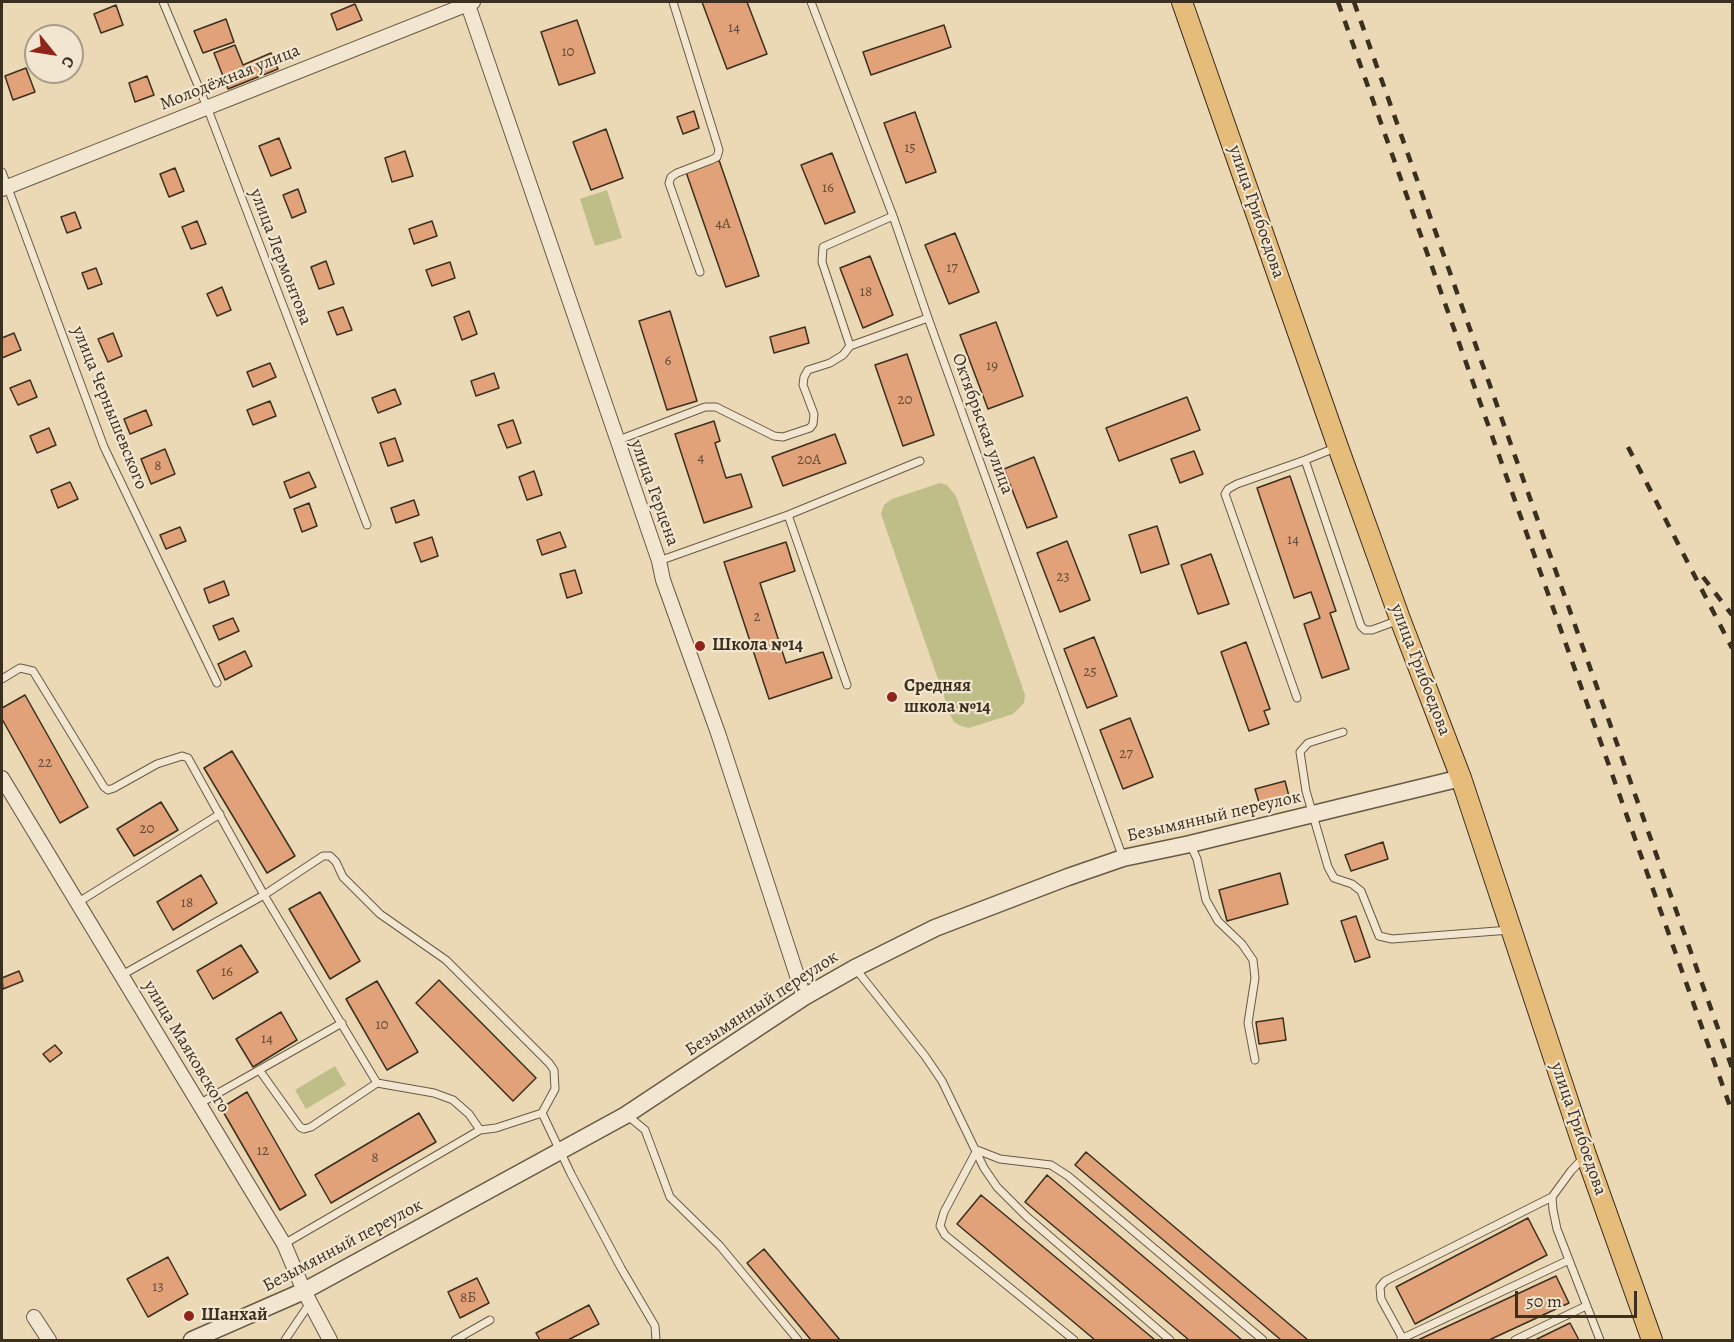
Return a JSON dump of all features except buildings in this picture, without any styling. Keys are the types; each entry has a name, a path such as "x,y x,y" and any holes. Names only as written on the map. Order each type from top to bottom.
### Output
{"main road":[{"name":"улица Грибоедова","path":"1182,2 1338,447 1461,778 1586,1155 1652,1341"}],"street":[{"name":"Молодёжная улица","path":"5,188 469,2"},
{"name":"улица Герцена","path":"469,2 616,441 659,561 663,580 718,733 804,997"},
{"name":"улица Маяковского","path":"2,778 284,1244 307,1297 330,1341"},
{"name":"Безымянный переулок","path":"192,1341 307,1297 626,1115 804,997 855,968 935,928 1123,858 1190,844 1461,778"},
{"path":"34,1317 49,1341"}],"lane":[{"name":"улица Лермонтова","path":"163,2 207,107 367,525"},
{"path":"673,2 719,150 717,157 676,173 671,177 669,183 700,272"},
{"name":"Октябрьская улица","path":"811,2 893,216 1123,858"},
{"name":"улица Чернышевского","path":"2,171 5,188 104,447 217,683"},
{"path":"850,346 822,262 822,251 827,244 893,216"},
{"path":"616,441 705,407 716,407 774,436 783,437 810,428 814,414 803,385 808,370 843,356 850,346 928,318"},
{"path":"1298,698 1225,494 1228,489 1237,484 1338,447"},
{"path":"1305,460 1361,626 1365,630 1372,630 1401,619"},
{"path":"659,561 788,514 920,461"},
{"path":"788,514 846,685"},
{"path":"2,679 21,668 33,671 104,787 108,789 114,788 157,764 182,756 188,758 264,895 377,1083"},
{"path":"1343,732 1308,743 1300,752 1306,791 1328,867 1334,878 1352,884 1361,891 1379,936 1392,939 1510,930"},
{"path":"76,903 220,814"},
{"path":"1190,844 1197,859 1206,900 1218,921 1242,944 1253,960 1255,978 1248,1023 1255,1060"},
{"path":"122,975 264,895 323,856 330,856 336,862 343,877 380,914 446,960 554,1070 555,1089 542,1113 496,1128 480,1130 284,1244"},
{"path":"855,968 942,1080 978,1150 984,1168 997,1187 1026,1216 1170,1341"},
{"path":"199,1104 342,1023"},
{"path":"260,1071 300,1127 304,1129 377,1083 434,1093 453,1100 469,1114 480,1130"},
{"path":"542,1113 621,1268 655,1326 656,1341"},
{"path":"626,1115 638,1122 645,1130 670,1197 720,1246 798,1341"},
{"path":"978,1150 944,1212 940,1226 945,1234 1074,1341"},
{"path":"978,1150 1000,1159 1051,1165 1068,1176 1263,1341"},
{"path":"1569,1260 1401,1340 1381,1299 1380,1287 1385,1281 1552,1197 1586,1155"},
{"path":"1552,1197 1557,1229 1600,1341"},
{"path":"285,1341 307,1297"},
{"path":"1515,1341 1586,1306"},
{"path":"455,1341 490,1320"}],"shaded area":[{"path":"607,190 622,238 595,246 580,199"},
{"path":"940,483 947,485 956,496 1025,695 1024,703 1013,714 969,728 954,722 950,714 881,514 884,505 892,499"},
{"path":"335,1066 346,1085 306,1109 295,1090"}],"railway":[{"path":"1338,2 1732,1112"},
{"path":"1354,2 1732,1068"},
{"path":"1628,447 1732,648"},
{"path":"1703,577 1732,615"}],"place":[{"name":"Школа №14","path":"700,646"},
{"name":"Средняя школа №14","path":"892,697"},
{"name":"Шанхай","path":"189,1316"}]}
